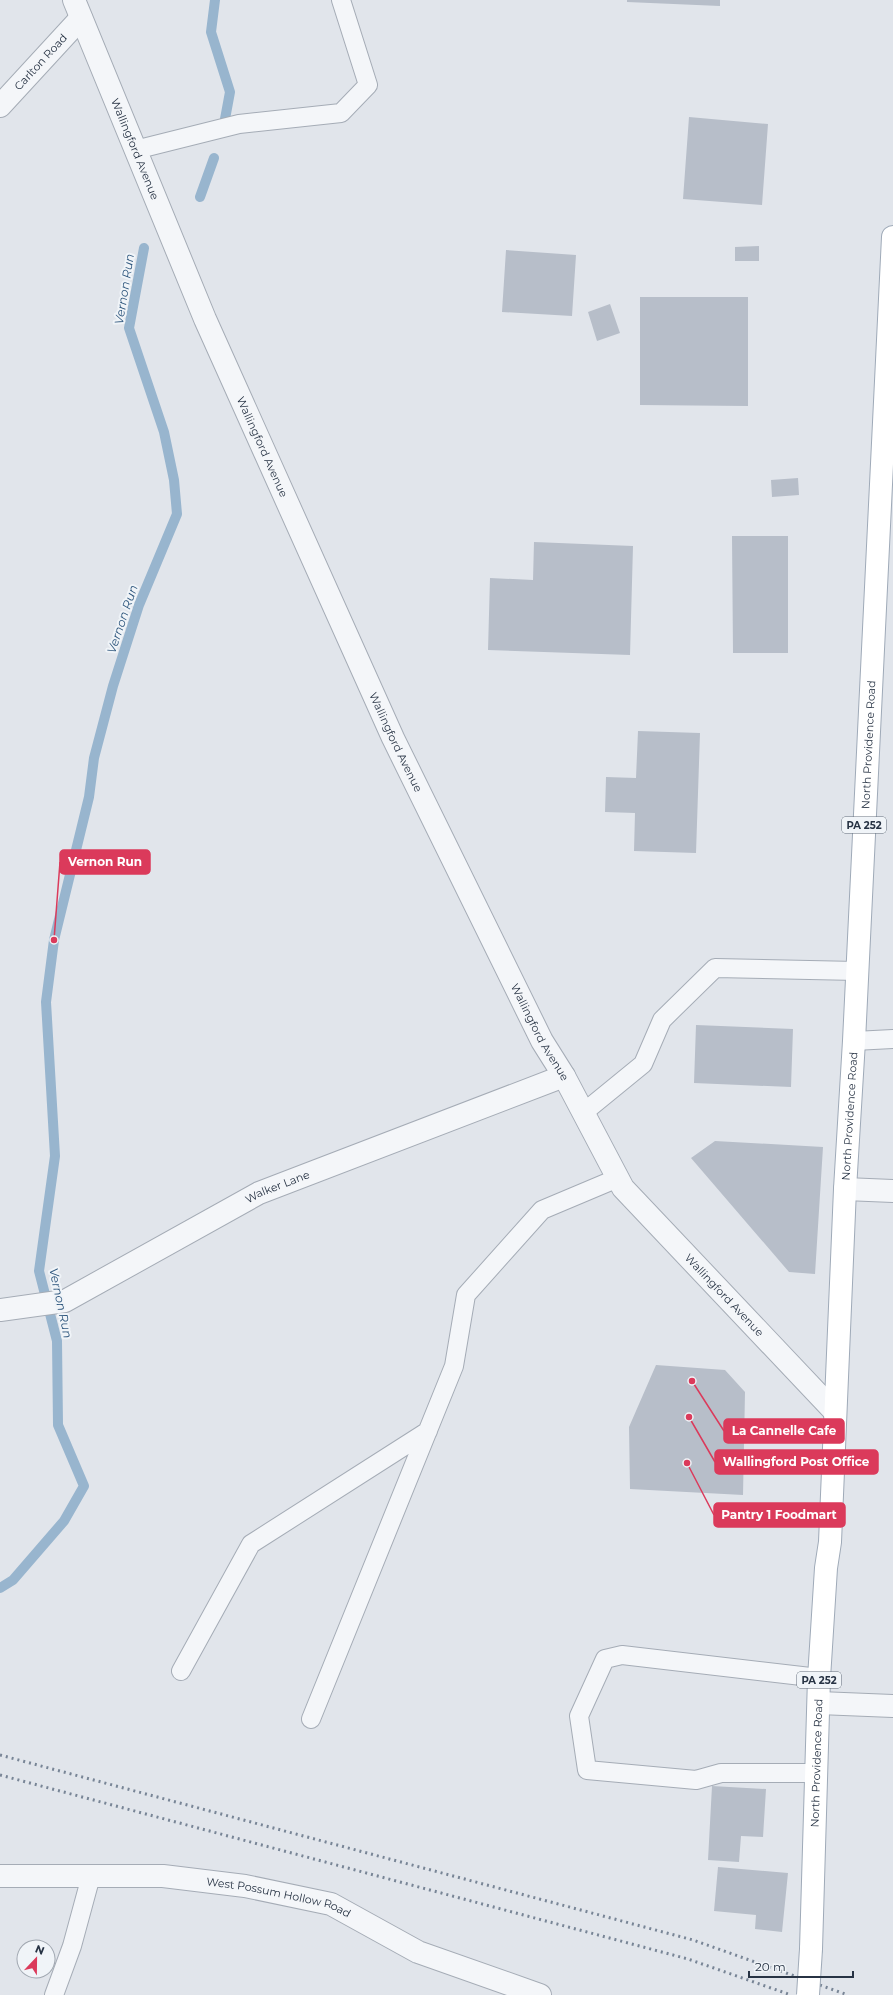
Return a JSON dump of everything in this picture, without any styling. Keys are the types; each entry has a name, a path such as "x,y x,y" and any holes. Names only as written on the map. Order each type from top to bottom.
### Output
{"main road":[{"name":"North Providence Road","path":"808,1995 811,1949 815,1773 819,1703 818,1678 826,1568 830,1542 845,1189 891,336 893,237"}],"street":[{"name":"Wallingford Avenue","path":"78,9 205,319 393,738 542,1041 564,1076 623,1188 835,1412"},
{"name":"Carlton Road","path":"0,106 78,9"},
{"name":"Walker Lane","path":"0,1310 65,1301 259,1193 564,1076"},
{"path":"845,1189 893,1191"},
{"path":"819,1703 893,1706"},
{"name":"West Possum Hollow Road","path":"0,1876 178,1878 245,1886 331,1904 418,1952 540,1995"}],"lane":[{"path":"135,150 238,124 340,113 368,84 341,0"},
{"path":"583,1113 643,1064 662,1020 715,968 857,971"},
{"path":"854,1041 893,1039"},
{"path":"311,1719 454,1366 466,1296 542,1210 618,1178"},
{"path":"181,1671 250,1544 428,1431"},
{"path":"815,1773 721,1774 696,1780 587,1770 579,1716 604,1659 622,1655 818,1678"},
{"path":"54,1995 72,1946 91,1876"}],"building":[{"path":"627,0 720,0 720,6 627,2"},
{"path":"689,117 768,124 762,205 683,199"},
{"path":"759,246 759,261 735,261 735,247"},
{"path":"506,250 576,255 572,316 502,312"},
{"path":"640,297 748,297 748,406 640,405"},
{"path":"610,304 620,333 597,341 588,312"},
{"path":"798,478 799,495 772,497 771,480"},
{"path":"732,536 788,536 788,653 733,653"},
{"path":"534,542 633,546 630,655 488,650 490,578 533,580"},
{"path":"638,731 700,733 696,853 634,851 635,813 605,812 606,777 636,778"},
{"path":"696,1025 793,1029 791,1087 694,1083"},
{"path":"715,1141 823,1147 815,1274 789,1272 691,1158"},
{"path":"656,1365 725,1370 745,1392 743,1495 630,1489 629,1427"},
{"path":"712,1786 766,1789 763,1837 741,1836 739,1862 708,1860"},
{"path":"718,1867 788,1873 782,1932 755,1929 756,1915 714,1911"}],"waterway":[{"name":"Vernon Run","path":"215,0 211,32 230,92 225,119"},
{"name":"Vernon Run","path":"200,197 214,158"},
{"name":"Vernon Run","path":"0,1588 13,1580 64,1521 84,1486 58,1425 57,1341 39,1271 55,1156 46,1002 54,940 89,797 94,758 113,686 139,605 177,514 174,480 164,432 129,328 144,248"}],"railway":[{"path":"0,1755 693,1940 848,1995"},
{"path":"0,1775 688,1959 791,1995"}],"place":[{"name":"Vernon Run","path":"54,940"},
{"name":"La Cannelle Cafe","path":"692,1381"},
{"name":"Wallingford Post Office","path":"689,1417"},
{"name":"Pantry 1 Foodmart","path":"687,1463"}]}
